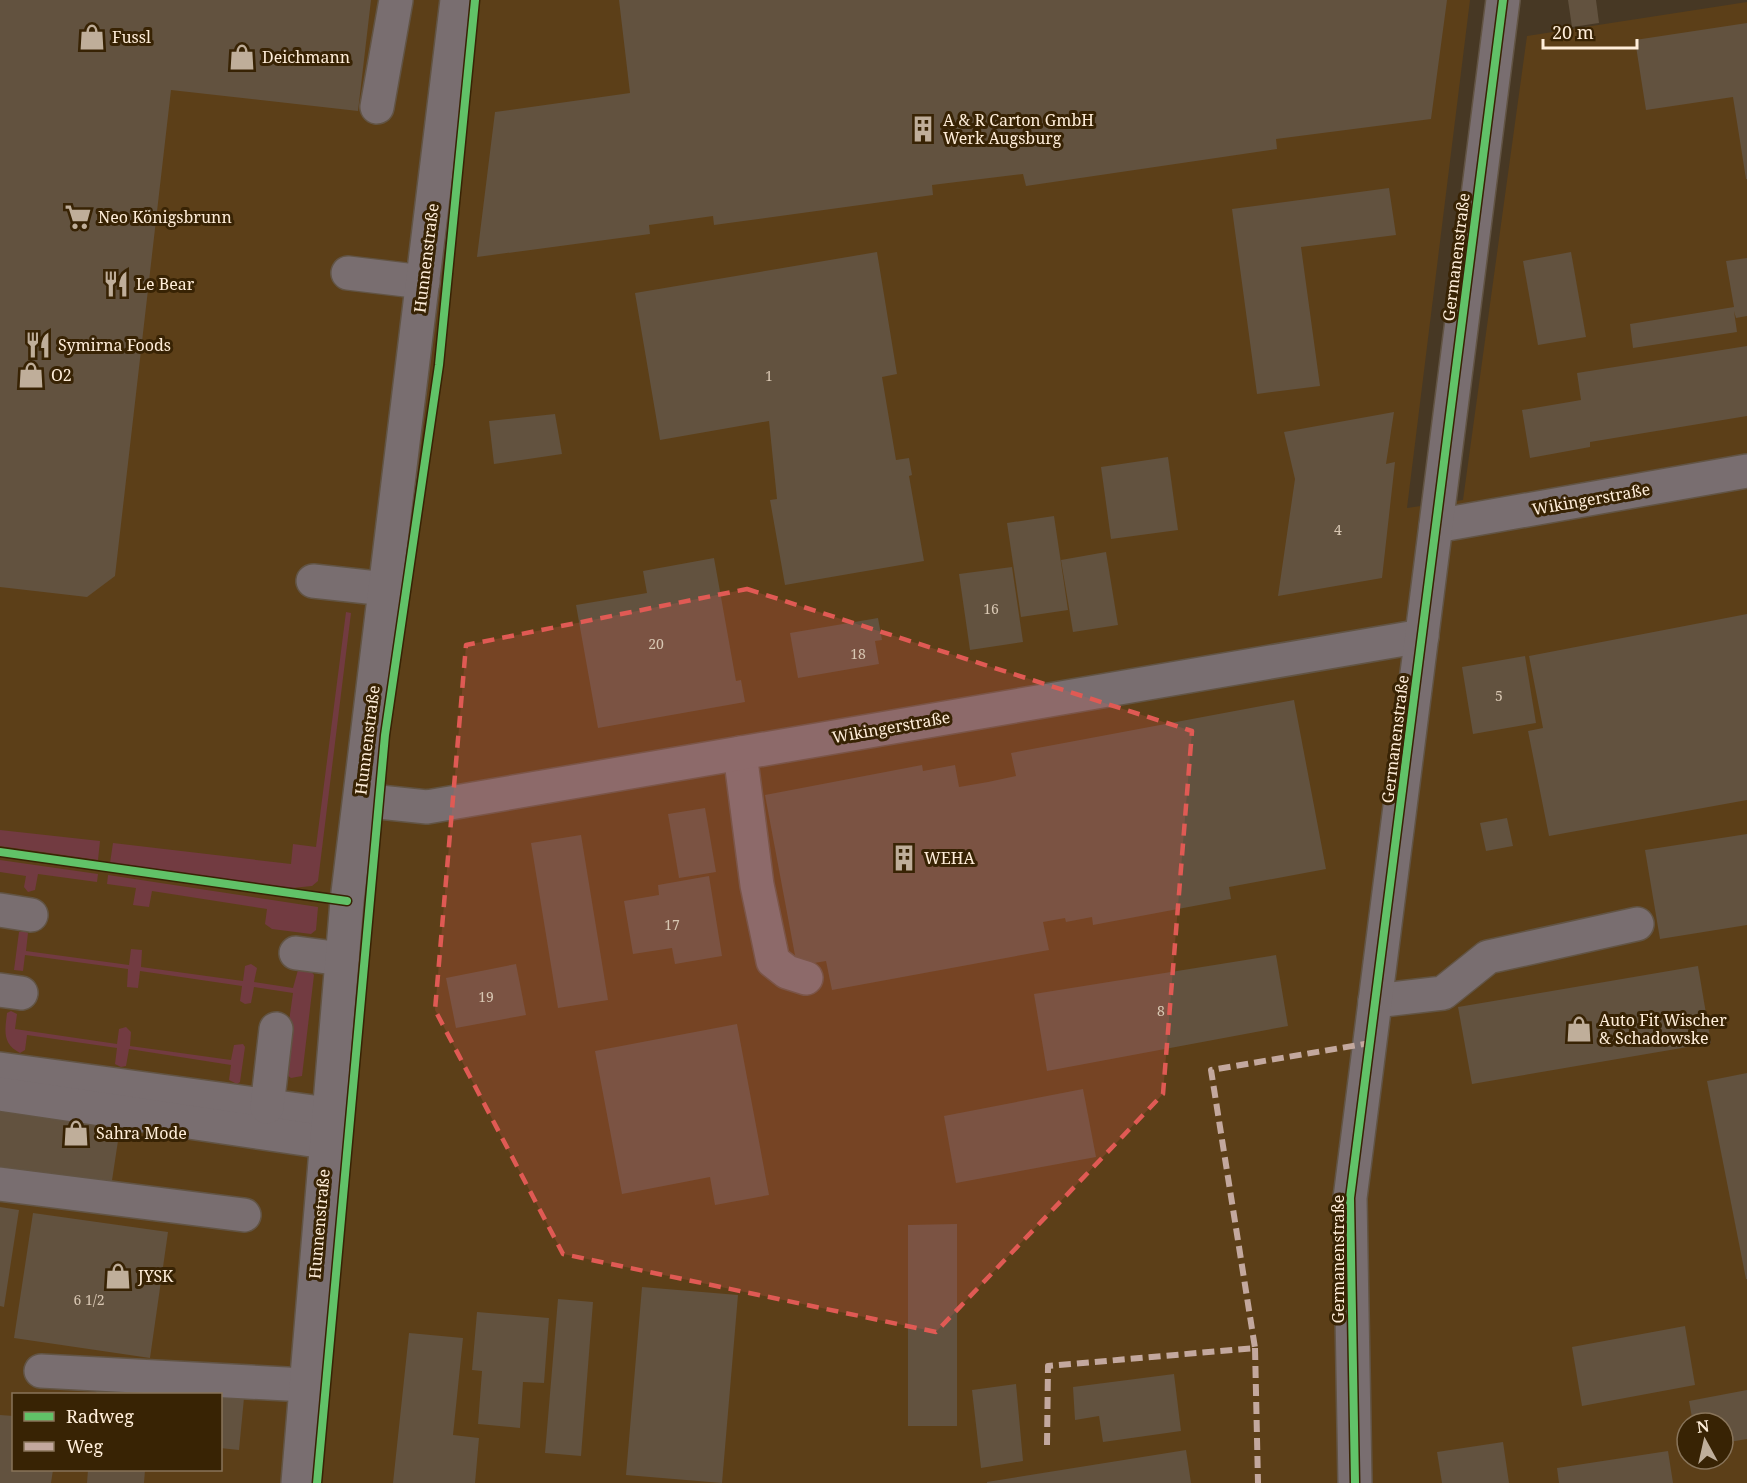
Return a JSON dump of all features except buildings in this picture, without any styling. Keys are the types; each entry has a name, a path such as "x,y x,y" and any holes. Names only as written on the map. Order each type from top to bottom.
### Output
{"street":[{"path":"377,107 396,0"},
{"name":"Hunnenstraße","path":"298,1483 342,959 457,0"},
{"name":"Germanenstraße","path":"1355,1483 1350,1198 1503,0"},
{"path":"348,273 423,282"},
{"name":"Wikingerstraße","path":"1436,526 1747,471"},
{"path":"313,581 386,589"},
{"name":"Wikingerstraße","path":"360,800 427,807 1422,636"},
{"path":"740,753 757,885 773,961 787,972 806,978"},
{"path":"1375,1000 1443,993 1488,957 1637,924"},
{"path":"296,953 342,959"},
{"path":"267,1107 276,1029"},
{"path":"0,1069 267,1107 327,1128"},
{"path":"0,1094 327,1128"},
{"path":"0,1184 244,1215"},
{"path":"41,1371 226,1371 306,1385"}],"highlighted area":[{"path":"747,589 1192,731 1163,1094 936,1332 563,1254 435,1010 466,645"}],"shaded area":[{"path":"0,0 1470,0 1407,508 1463,500 1527,36 1747,2 1747,1483 0,1483"},
{"path":"346,612 351,613 318,881 312,886 292,888 110,863 113,843 291,864 293,844 316,847"},
{"path":"0,830 100,841 98,860 0,846"},
{"path":"0,860 98,874 97,882 38,874 35,890 28,892 24,887 26,876 0,872"},
{"path":"108,875 318,907 316,930 311,934 272,929 265,924 267,909 152,891 149,907 133,905 136,888 107,884"},
{"path":"19,932 28,933 26,951 129,965 131,949 142,950 141,967 243,981 245,966 251,964 257,968 254,982 293,988 298,970 309,969 314,975 302,1076 291,1078 282,1071 293,993 254,987 251,1003 245,1004 240,1001 242,986 140,971 138,988 127,987 128,969 25,955 23,971 14,970"},
{"path":"11,1011 17,1014 15,1029 117,1044 119,1029 126,1027 131,1032 130,1046 231,1060 234,1045 243,1044 245,1047 240,1082 237,1084 229,1080 231,1065 129,1049 126,1066 121,1067 115,1064 117,1048 27,1035 25,1050 20,1053 7,1041 7,1013"}],"marked path":[{"path":"1047,1445 1048,1366 1255,1348 1211,1070 1370,1043"},
{"path":"1255,1348 1258,1483"}],"cycle path":[{"path":"317,1483 385,735 439,365 475,0"},
{"path":"1355,1483 1350,1198 1503,0"},
{"path":"0,852 347,901"}],"place":[{"name":"Fussl","path":"92,37"},
{"name":"Deichmann","path":"242,57"},
{"name":"A & R Carton GmbH Werk Augsburg","path":"923,129"},
{"name":"Neo Königsbrunn","path":"78,217"},
{"name":"Le Bear","path":"116,284"},
{"name":"Symirna Foods","path":"38,345"},
{"name":"O2","path":"31,375"},
{"name":"WEHA","path":"904,858"},
{"name":"Auto Fit Wischer & Schadowske","path":"1579,1029"},
{"name":"Sahra Mode","path":"76,1133"},
{"name":"JYSK","path":"118,1276"}]}
